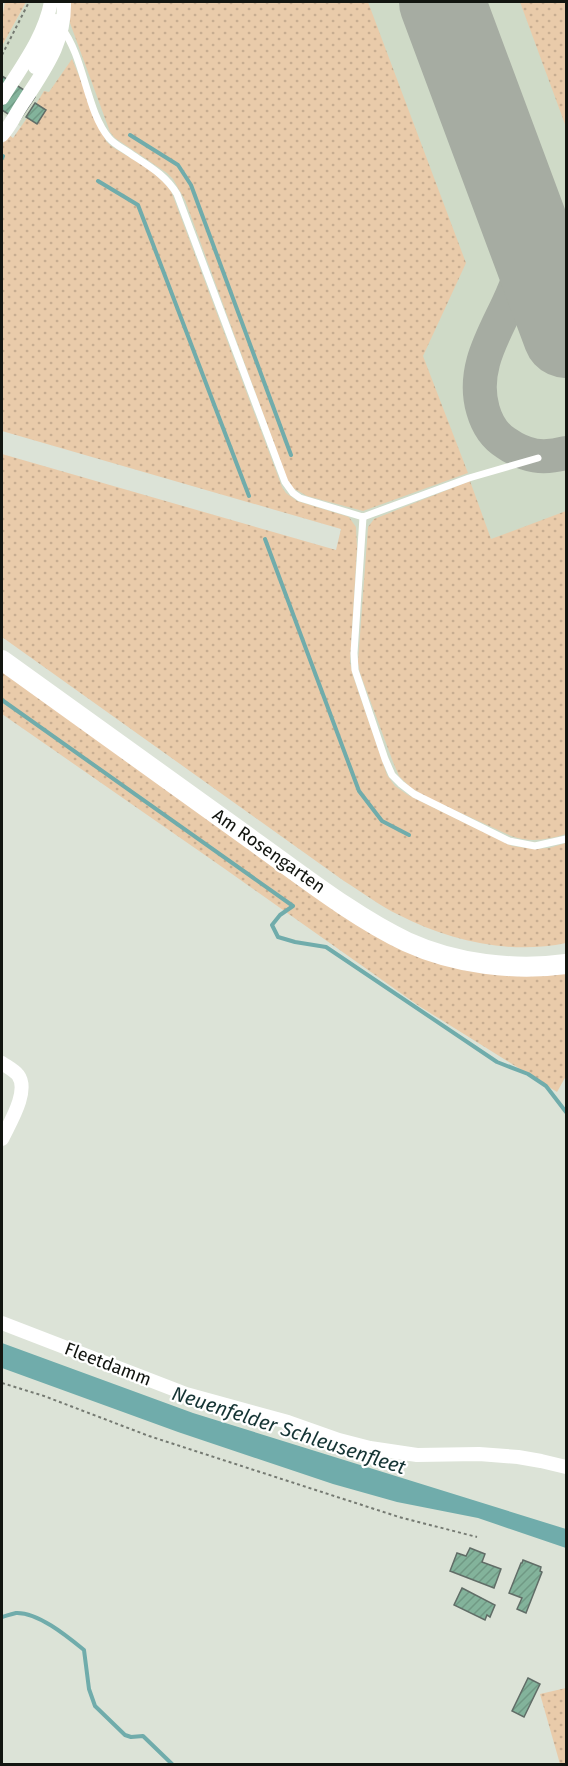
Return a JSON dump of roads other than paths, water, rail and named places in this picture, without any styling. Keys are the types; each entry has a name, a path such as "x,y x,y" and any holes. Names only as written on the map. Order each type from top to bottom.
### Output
{"main road":[{"name":"Am Rosengarten","path":"2,660 380,928 425,949 470,961 514,966 567,964"}],"street":[{"path":"2,83 47,10 62,2"},
{"path":"2,98 38,40 47,10"},
{"path":"2,119 42,56 47,10"},
{"path":"2,135 58,44 47,10"},
{"path":"2,1063 18,1075 22,1086 20,1099 2,1139"},
{"name":"Fleetdamm","path":"2,1323 186,1394 288,1422 370,1448 417,1455 479,1454 518,1457 567,1467"}],"lane":[{"path":"47,10 73,46 108,138 159,172 169,181 177,194 288,488 300,498 363,517 469,478 538,458"},
{"path":"363,517 354,653 355,670 392,775 414,794 509,841 535,846 567,839"}],"water":[{"path":"2,1343 193,1413 566,1529 566,1548 478,1518 397,1502 333,1484 178,1432 2,1368"}],"waterway":[{"path":"130,135 178,165 191,185 291,455"},
{"path":"98,181 138,205 249,496"},
{"path":"265,539 359,791 382,821 409,835"},
{"path":"2,700 293,906 280,915 272,925 278,937 326,947 497,1062 528,1074 546,1086 566,1112"},
{"path":"2,1617 16,1613 34,1617 52,1626 84,1650 89,1689 95,1706 125,1735 143,1736 172,1764"}],"water label":[{"name":"Neuenfelder Schleusenfleet","path":"289,1430"}]}
